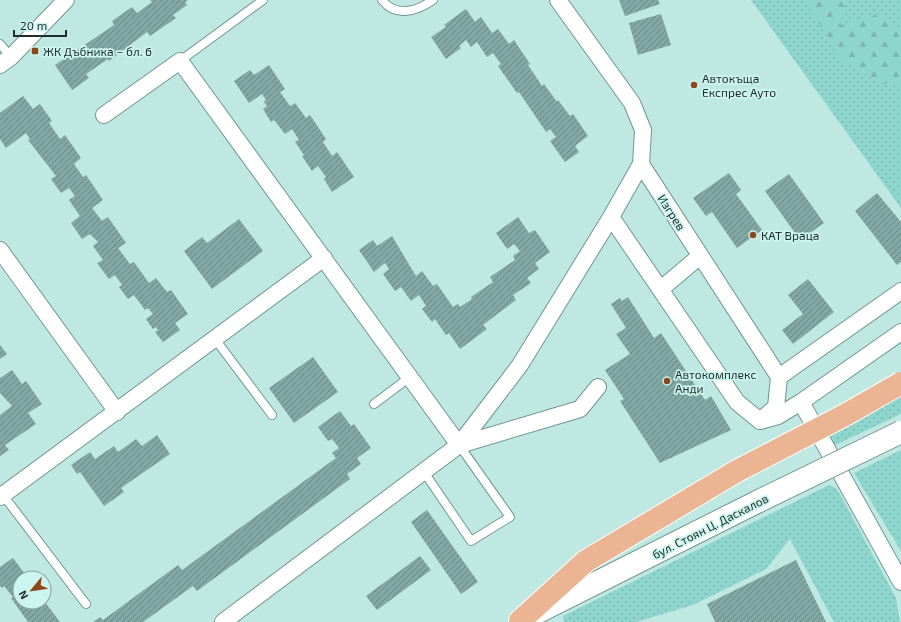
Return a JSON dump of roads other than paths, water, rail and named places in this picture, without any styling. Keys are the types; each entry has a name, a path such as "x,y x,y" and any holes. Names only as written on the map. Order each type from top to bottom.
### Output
{"main road":[{"path":"520,622 586,561 738,471 845,415 901,383"}],"street":[{"path":"5,61 66,0"},
{"path":"223,622 459,445 520,365 611,218 641,164 643,130 632,103 558,0"},
{"path":"104,115 180,61 459,445"},
{"name":"Изгрев","path":"641,164 779,377"},
{"path":"611,218 737,402 760,421"},
{"path":"0,250 117,412"},
{"path":"661,289 700,256"},
{"path":"1,496 324,258"},
{"path":"760,421 776,407 779,377 901,291"},
{"path":"760,421 778,416 801,402 901,332"},
{"path":"459,445 580,409 598,387"},
{"path":"801,402 901,582"},
{"name":"бул. Стоян Ц. Даскалов","path":"520,622 759,501 901,432"}],"lane":[{"path":"180,61 263,0"},
{"path":"382,0 394,10 414,11 433,0"},
{"path":"0,44 5,61"},
{"path":"215,339 272,415"},
{"path":"374,404 410,378"},
{"path":"424,472 471,541 510,517 459,445"},
{"path":"1,496 86,604"}],"place":[{"name":"ЖК Дъбника – бл. 6","path":"35,51"},
{"name":"Автокъща Експрес Ауто","path":"694,85"},
{"name":"КАТ Враца","path":"753,235"},
{"name":"Автокомплекс Анди","path":"667,381"}]}
